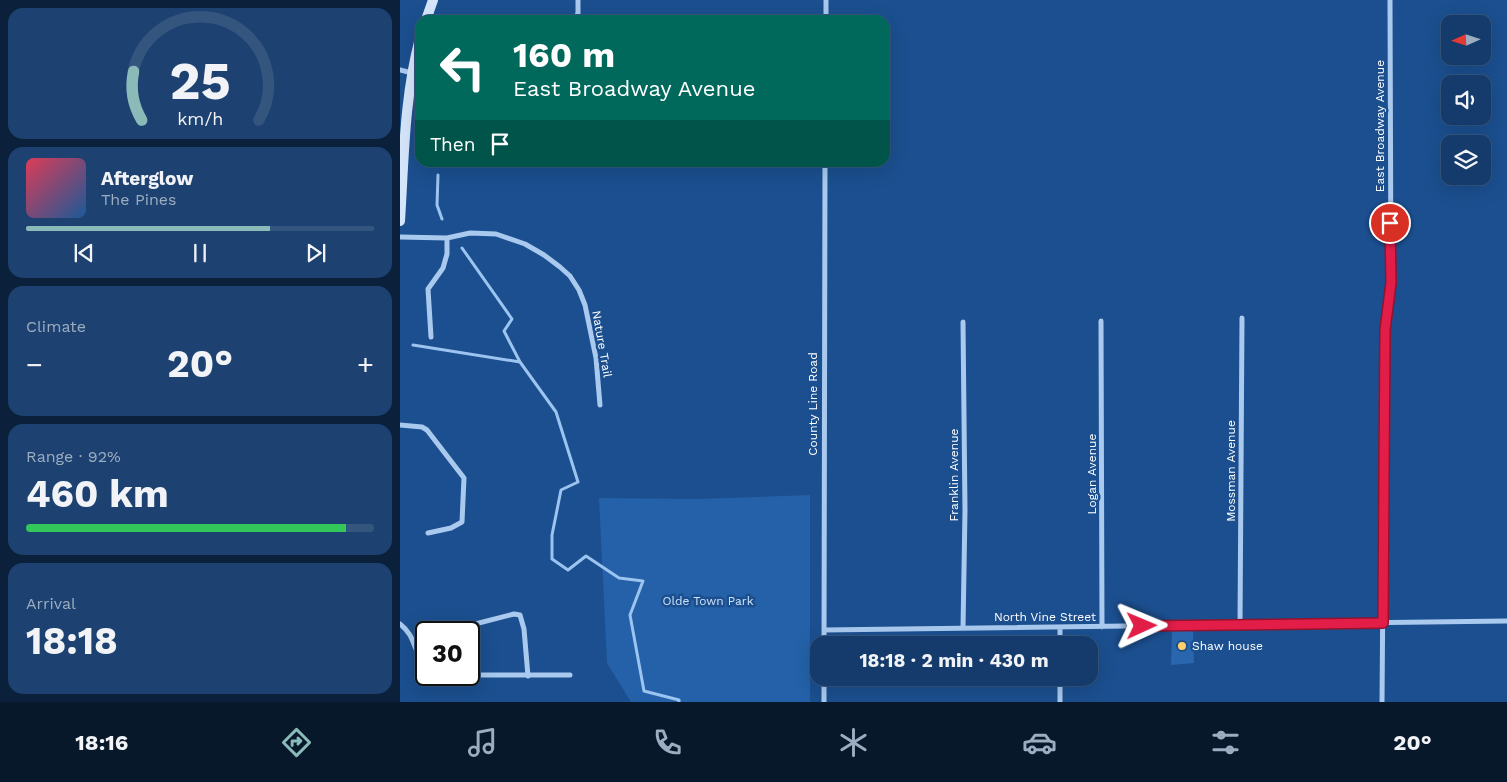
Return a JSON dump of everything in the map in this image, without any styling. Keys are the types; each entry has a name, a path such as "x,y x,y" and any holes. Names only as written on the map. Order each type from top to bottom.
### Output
{"main road":[{"path":"428,15 434,0"},
{"path":"400,221 406,118 415,60"}],"street":[{"path":"577,15 578,0"},
{"path":"826,0 826,15"},
{"name":"East Broadway Avenue","path":"1382,702 1385,330 1391,283 1390,0"},
{"path":"400,70 412,73"},
{"name":"County Line Road","path":"824,636 825,167"},
{"name":"Nature Trail","path":"400,237 447,238 470,233 504,236 544,254 570,276 579,290 585,305 596,358 600,405"},
{"path":"431,337 428,289 443,268 447,238"},
{"name":"Mossman Avenue","path":"1240,625 1242,318"},
{"name":"Logan Avenue","path":"1101,321 1102,627"},
{"name":"Franklin Avenue","path":"962,322 965,510 964,628"},
{"path":"400,425 422,427 427,430 464,478 462,522 450,528 428,533"},
{"path":"480,623 514,614 520,615 524,629 528,676"},
{"name":"North Vine Street","path":"824,630 1507,621"},
{"path":"400,624 408,631 414,641 415,648"},
{"path":"1060,627 1060,636"},
{"path":"480,675 570,675"},
{"path":"824,686 824,702"},
{"path":"1060,686 1060,702"}],"green space":[{"name":"Olde Town Park","path":"810,495 810,702 631,702 607,663 599,498 700,499"}],"building":[{"name":"Shaw house","path":"1172,630 1193,630 1194,663 1171,665"}],"waterway":[{"path":"438,175 437,205 442,219"},
{"path":"462,248 512,319 504,331 520,362"},
{"path":"413,345 520,362 556,412 578,482 561,490 552,535 552,559 568,570 586,556 619,578 643,581 630,615 644,691 679,700 679,702"}],"place":[{"name":"Shaw house","path":"1182,646"}],"route":[{"path":"1142,626 1383,623 1385,330 1391,283 1390,223"}]}
